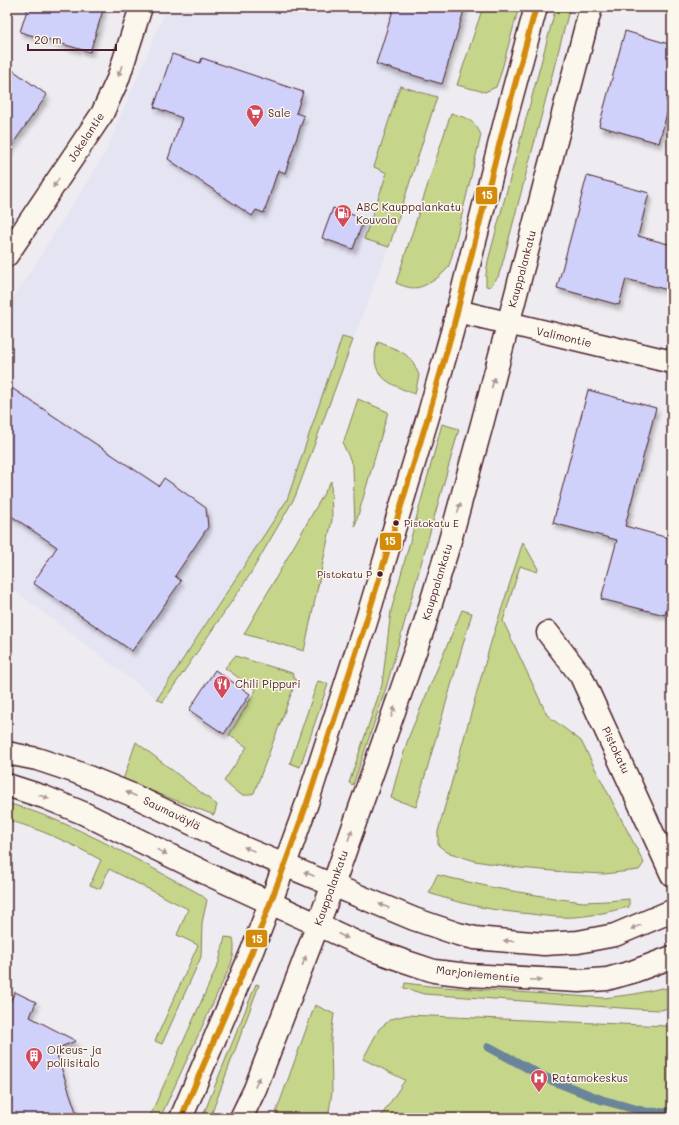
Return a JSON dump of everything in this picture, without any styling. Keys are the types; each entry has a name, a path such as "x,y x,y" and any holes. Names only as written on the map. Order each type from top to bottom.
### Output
{"main road":[{"name":"Jokelantie","path":"7,255 102,114 118,79 140,7"},
{"path":"181,1118 249,958 285,864 366,622 430,410 536,7"},
{"name":"Kauppalankatu","path":"241,1118 257,1081 333,884 424,626 449,544 591,7"},
{"name":"Valimontie","path":"457,311 672,362"},
{"name":"Pistokatu","path":"548,633 581,676 672,874"},
{"name":"Saumaväylä","path":"7,753 37,759 76,772 130,794 239,846 333,884"},
{"path":"7,785 44,797 82,813 174,858 270,902"},
{"path":"333,884 414,919 458,934 475,938 544,944 578,942 615,935 672,911"},
{"name":"Marjoniementie","path":"270,902 373,950 434,971 468,976 564,981 607,979 672,958"}],"shaded area":[{"path":"167,7 466,7 389,247 295,497 157,699 7,585 7,308 106,151"}],"green space":[{"path":"483,7 519,7 496,87 485,92 457,85"},
{"path":"556,7 570,7 502,265 498,277 490,287 486,286 488,261"},
{"path":"400,86 437,97 389,247 364,239 387,173 374,167"},
{"path":"451,113 472,122 481,135 452,256 448,267 438,278 423,286 414,288 407,287 396,283"},
{"path":"342,337 353,340 295,497 249,576 163,702 157,699 287,500"},
{"path":"378,342 398,350 413,362 419,375 415,394 396,386 382,377 375,363 375,353"},
{"path":"358,399 388,412 355,526 353,466 343,444"},
{"path":"442,424 459,429 386,688 353,785 349,783 382,685 391,611"},
{"path":"331,481 332,520 304,651 244,634"},
{"path":"523,542 538,569 537,572 520,566 503,621 547,715 581,741 644,863 639,870 604,874 519,868 475,861 447,852 438,845 438,832 441,820 491,642"},
{"path":"462,610 472,613 416,807 391,798 409,736"},
{"path":"235,656 292,673 296,681 254,793 250,795 238,793 224,781 247,747 229,735 256,690 225,668"},
{"path":"318,681 328,684 300,767 290,763"},
{"path":"136,742 217,805 214,815 123,780"},
{"path":"7,803 32,811 82,831 200,894 207,900 202,923 201,957 162,1044 155,1041 198,945 177,935 188,909 109,869 100,889 90,885 101,860 55,837 7,820"},
{"path":"437,875 495,888 583,902 629,899 629,907 595,914 569,917 492,909 454,901 429,893"},
{"path":"225,937 233,938 234,951 231,964 160,1118 149,1118 219,962"},
{"path":"405,983 604,998 635,994 662,988 672,990 672,1007 661,1010 636,1009 424,994 404,988"},
{"path":"256,984 259,985 210,1118 202,1118"},
{"path":"315,1005 334,1014 331,1036 332,1092 328,1118 274,1118"},
{"path":"407,1015 672,1025 672,1118 380,1118 405,1080 363,1059 379,1029 391,1019"}],"building":[{"path":"28,7 104,7 90,52 20,32"},
{"path":"394,7 465,7 442,84 376,64"},
{"path":"625,31 672,45 672,82 666,101 670,102 659,143 599,126"},
{"path":"172,54 200,63 202,58 303,92 296,113 304,116 285,173 278,170 264,213 256,210 252,216 168,159 182,118 154,107"},
{"path":"7,66 47,95 7,152"},
{"path":"587,176 649,193 638,236 672,245 672,291 626,279 619,305 557,288"},
{"path":"333,208 364,219 353,249 322,238"},
{"path":"7,385 159,486 164,478 206,508 208,527 175,576 181,581 132,651 33,583 57,547 7,513"},
{"path":"588,390 656,408 625,526 672,539 672,588 665,615 601,599 617,540 553,523"},
{"path":"215,670 250,694 224,734 189,710"},
{"name":"Oikeus- ja poliisitalo","path":"15,992 36,1002 30,1017 76,1041 55,1049 78,1118 7,1118 7,1005 8,1006"}],"waterway":[{"path":"489,1047 546,1078 602,1100 646,1112 672,1113"}],"transit line":[{"name":"15","path":"181,1118 252,951 285,864 307,803 366,622 452,332 507,114 536,7"}],"place":[{"name":"Sale","path":"255,128"},
{"name":"ABC Kauppalankatu Kouvola","path":"343,228"},
{"name":"Pistokatu E","path":"396,523"},
{"name":"Pistokatu P","path":"380,574"},
{"name":"Chili Pippuri","path":"222,699"},
{"name":"Oikeus- ja poliisitalo","path":"34,1071"},
{"name":"Ratamokeskus","path":"539,1093"}]}
